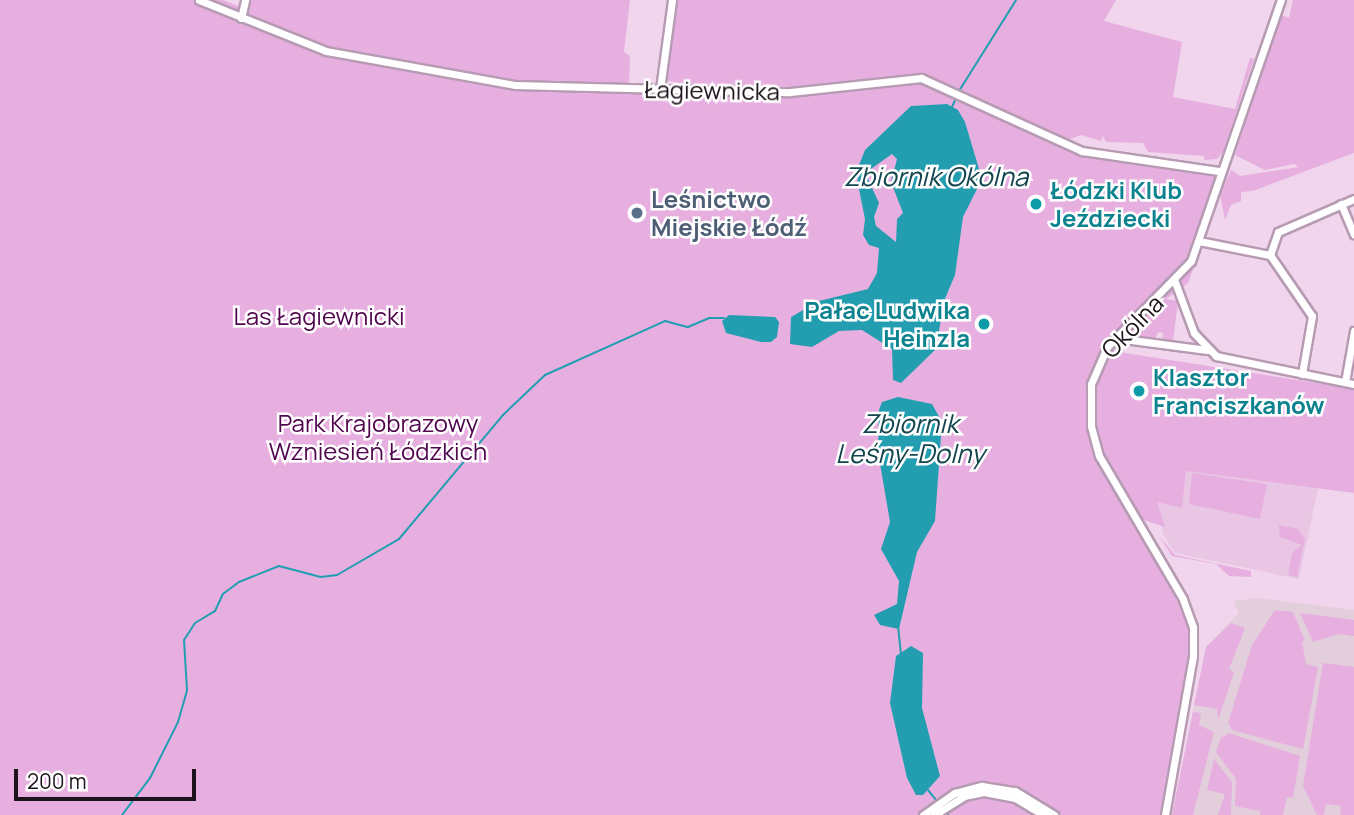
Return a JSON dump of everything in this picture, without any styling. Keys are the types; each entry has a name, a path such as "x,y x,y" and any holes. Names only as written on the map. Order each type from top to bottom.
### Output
{"street":[{"name":"Łagiewnicka","path":"199,0 332,53 483,81 660,89 807,91 912,77 954,90 1040,136 1082,152 1219,171"},
{"path":"240,18 245,0"},
{"path":"660,89 672,0"},
{"name":"Okólna","path":"1164,815 1194,634 1185,602 1105,468 1094,439 1092,378 1101,356 1116,338 1175,282 1199,241 1219,171 1228,155 1280,0"},
{"path":"1270,255 1278,232 1354,199"},
{"path":"1341,204 1354,234"},
{"path":"1199,241 1270,255 1312,316 1302,374"},
{"path":"1175,282 1191,327 1207,350"},
{"path":"1345,382 1354,331"},
{"path":"1116,338 1207,350 1231,362 1354,384"},
{"path":"923,815 955,793 982,786 1015,790 1054,815"},
{"path":"934,815 964,796 984,792 1016,798 1043,815"}],"shaded area":[{"path":"1186,471 1318,488 1299,579 1175,553 1164,536 1156,502 1182,508"},
{"path":"1257,598 1354,610 1354,815 1172,815 1206,647 1239,613 1234,601"}],"green space":[{"name":"Las Łagiewnicki","path":"0,0 223,0 248,10 250,0 630,0 624,52 630,56 629,84 643,86 686,85 666,80 677,0 1116,0 1104,21 1182,42 1173,97 1235,109 1250,58 1254,59 1223,152 1217,159 1204,160 1204,156 1148,152 1143,143 1106,142 1103,136 1101,141 1081,135 1065,141 1026,126 1087,157 1230,168 1223,188 1231,170 1240,176 1299,167 1294,164 1265,170 1235,155 1281,15 1289,18 1293,0 1354,0 1354,153 1253,191 1241,192 1241,201 1231,205 1225,220 1220,195 1188,283 1166,299 1178,301 1173,341 1162,341 1163,333 1158,332 1155,340 1137,337 1137,326 1155,308 1109,342 1106,350 1354,389 1354,493 1186,471 1182,508 1157,502 1165,527 1141,519 1108,461 1097,459 1193,629 1161,815 0,815"},
{"path":"1192,473 1267,484 1260,519 1189,504"},
{"path":"1279,525 1298,529 1305,539 1297,577 1288,575 1292,553 1302,545 1280,537"},
{"path":"1159,536 1175,555 1251,571 1251,577 1229,576 1216,564 1172,556"},
{"path":"1275,610 1293,612 1305,641 1302,642 1306,664 1318,667 1303,749 1232,730 1228,723 1252,645"},
{"path":"1300,613 1354,620 1354,636 1339,634 1313,642"},
{"path":"1231,623 1245,628 1229,669 1234,672 1218,720 1217,709 1194,705 1206,647"},
{"path":"1323,663 1354,667 1354,815 1340,815 1341,806 1326,804 1324,815 1317,815 1303,786"},
{"path":"1193,712 1201,713 1199,725 1214,732 1193,815 1172,815"},
{"path":"1229,733 1300,756 1293,798 1287,797 1283,815 1260,815 1260,811 1235,806 1236,779 1216,752 1221,738"},
{"path":"1214,759 1232,782 1231,815 1218,815 1225,794 1207,790"}],"water":[{"name":"Zbiornik Okólna","path":"947,104 958,110 965,122 982,179 963,217 955,275 944,301 936,349 901,383 893,380 892,349 862,330 839,331 812,347 790,344 791,317 819,301 868,289 877,273 879,248 869,245 863,235 865,219 857,170 865,150 911,106","holes":["892,154 897,159 891,182 903,213 897,219 896,242 876,226 874,217 879,203 868,179 868,171"]},
{"path":"729,315 775,317 779,322 777,337 771,342 761,342 726,333 722,321"},
{"name":"Zbiornik Leśny-Dolny","path":"898,397 932,404 942,422 935,521 917,552 899,629 880,625 874,615 897,604 899,581 881,549 890,522 878,452 879,410 882,402"},
{"path":"911,646 923,653 922,708 940,776 923,795 916,795 907,778 890,703 896,656"}],"waterway":[{"path":"959,91 1016,0"},
{"path":"952,107 957,96"},
{"path":"122,815 150,778 178,722 187,690 184,640 195,623 215,611 223,594 239,582 279,566 321,577 337,575 399,539 503,415 545,375 665,321 688,327 709,318 724,318"},
{"path":"898,626 901,655"},
{"path":"928,790 936,800"}],"place":[{"name":"Łódzki Klub Jeździecki","path":"1036,204"},
{"name":"Leśnictwo Miejskie Łódź","path":"637,213"},
{"name":"Pałac Ludwika Heinzla","path":"984,324"},
{"name":"Klasztor Franciszkanów","path":"1139,391"}],"park label":[{"name":"Park Krajobrazowy Wzniesień Łódzkich","path":"378,437"}]}
